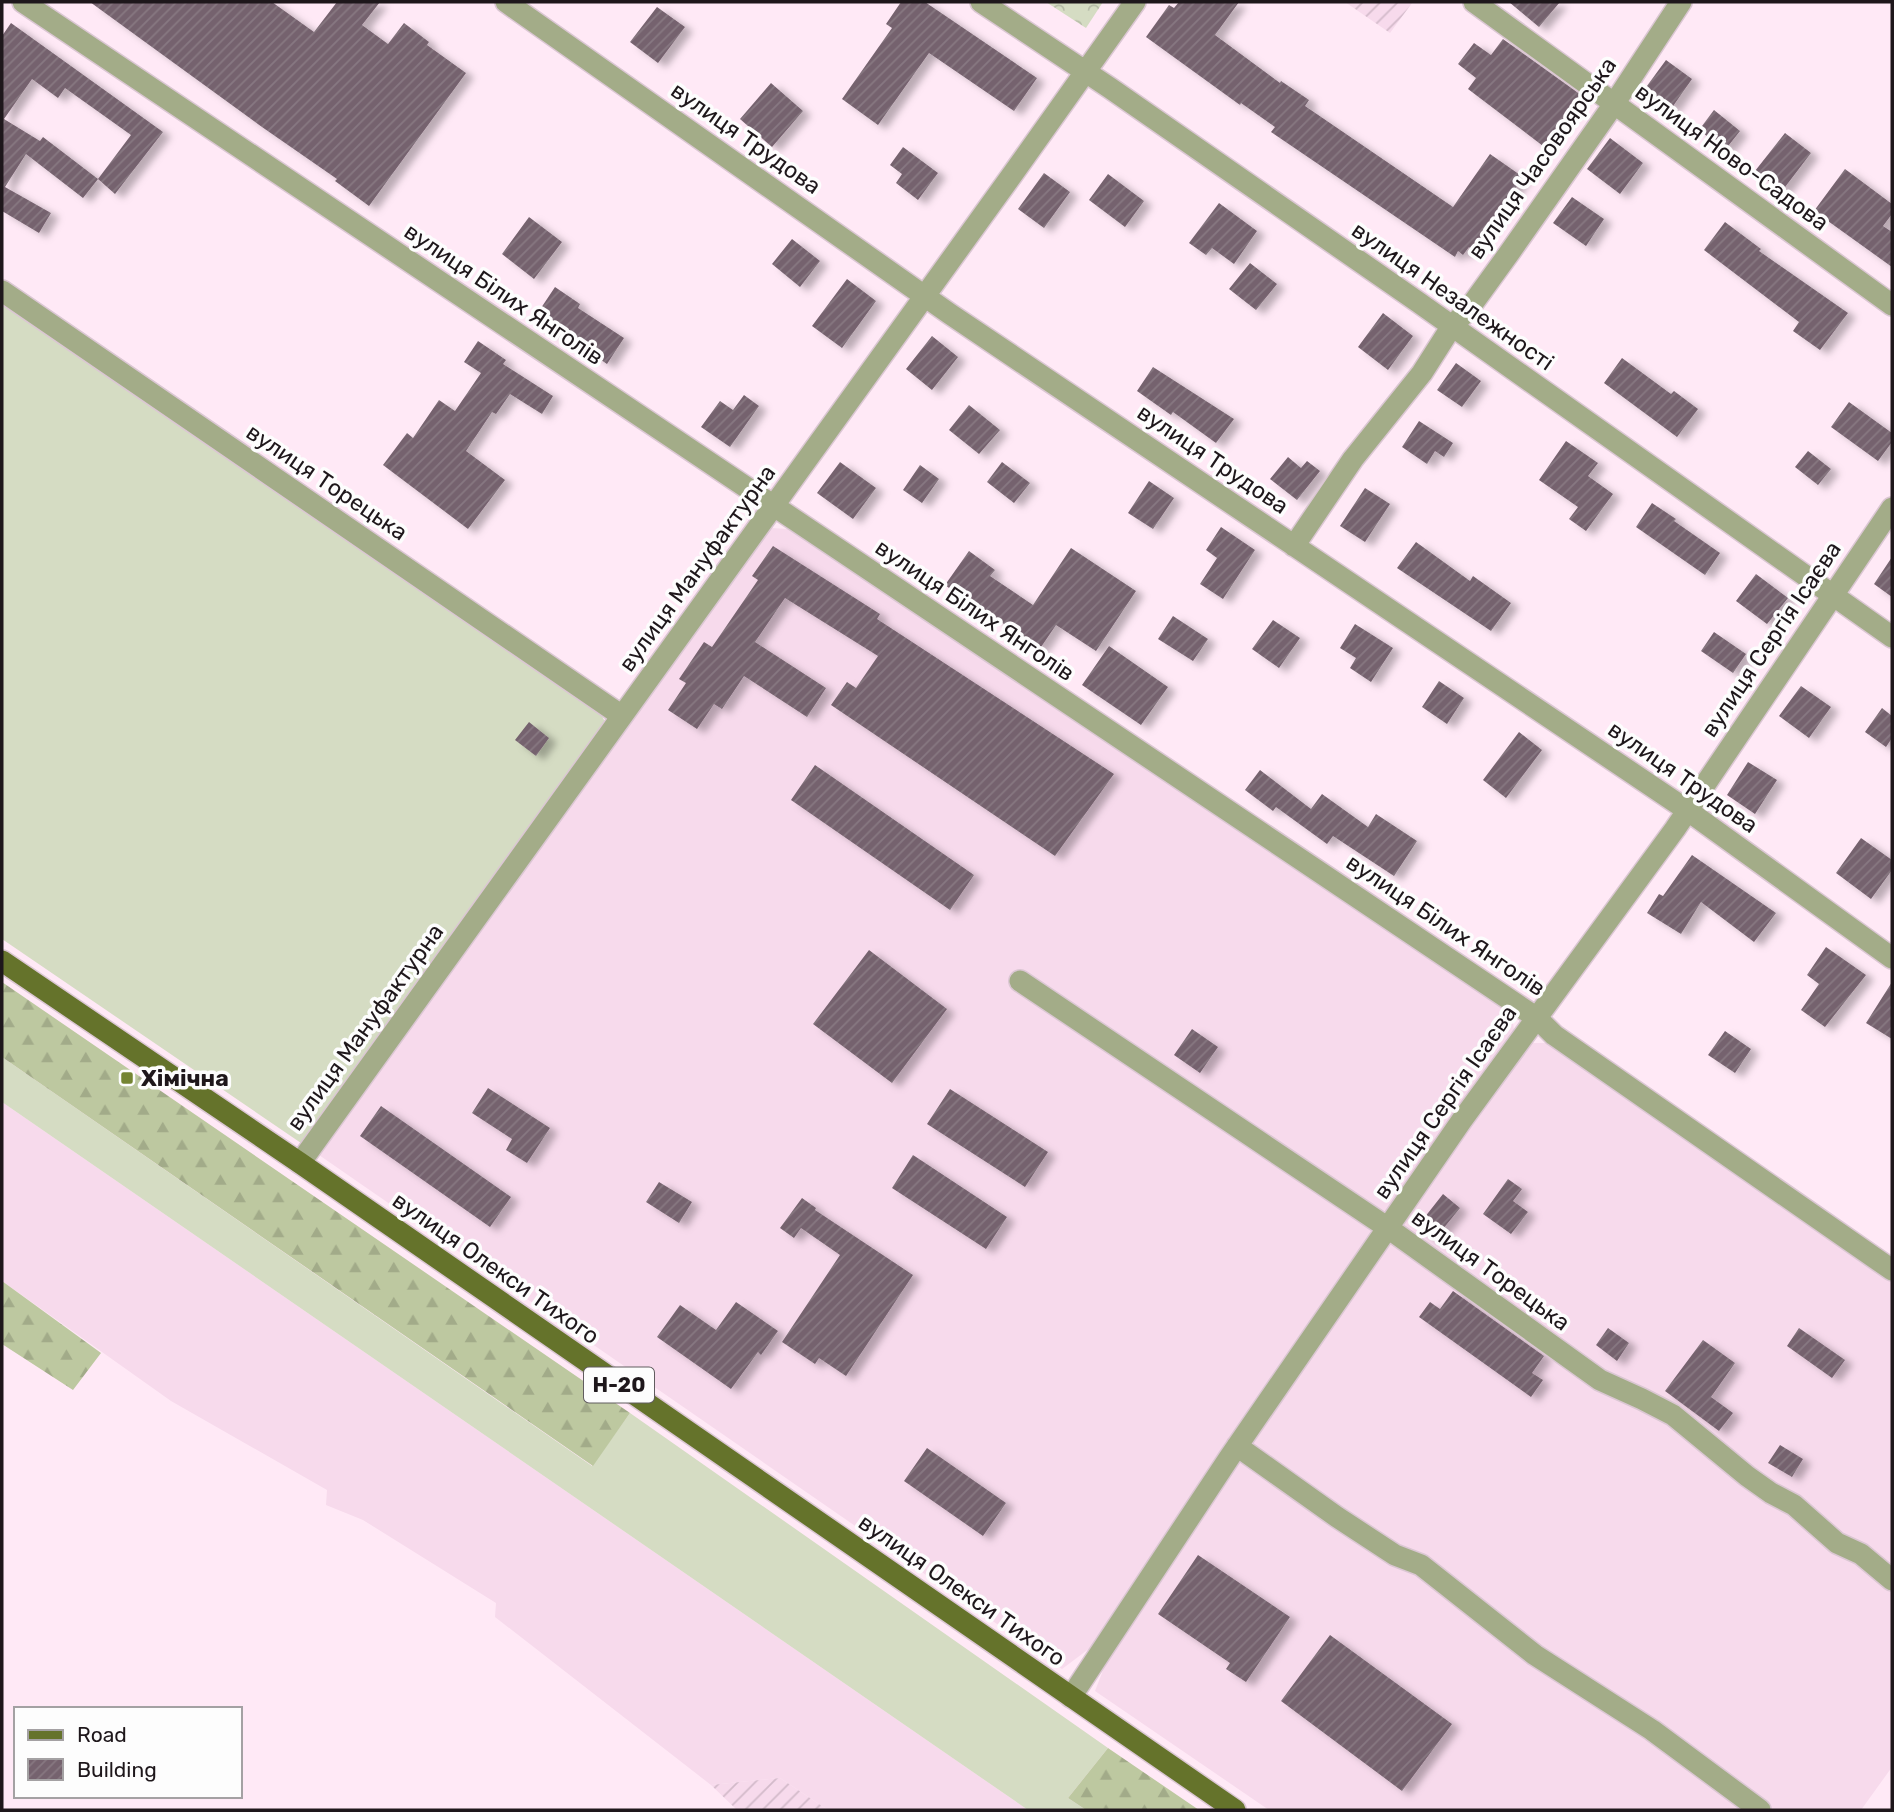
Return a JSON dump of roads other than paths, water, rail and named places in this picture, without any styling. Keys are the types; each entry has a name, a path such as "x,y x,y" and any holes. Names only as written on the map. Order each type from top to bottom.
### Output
{"main road":[{"name":"вулиця Олекси Тихого","path":"2,961 300,1163 1236,1810"}],"street":[{"name":"вулиця Білих Янголів","path":"23,2 1537,1017 1554,1035 1892,1270"},
{"name":"вулиця Трудова","path":"506,2 534,10 950,314 1687,810 1892,958"},
{"name":"вулиця Незалежності","path":"981,2 1110,88 1452,326 1892,637"},
{"name":"вулиця Мануфактурна","path":"300,1163 1135,2"},
{"name":"вулиця Ново-Садова","path":"1474,2 1892,305"},
{"name":"вулиця Часовоярська","path":"1294,546 1353,459 1422,373 1452,326 1475,300 1614,104 1681,2"},
{"name":"вулиця Торецька","path":"2,291 622,716"},
{"name":"вулиця Сергія Ісаєва","path":"1071,1697 1237,1446 1537,1017 1687,810 1892,508"},
{"name":"вулиця Торецька","path":"1020,981 1388,1228 1600,1380 1673,1415 1747,1476 1770,1493 1794,1505 1838,1543 1861,1554 1892,1580"},
{"path":"1237,1446 1336,1517 1395,1555 1421,1565 1535,1656 1652,1730 1760,1810"}],"place":[{"name":"Хімічна","path":"127,1078"}]}
